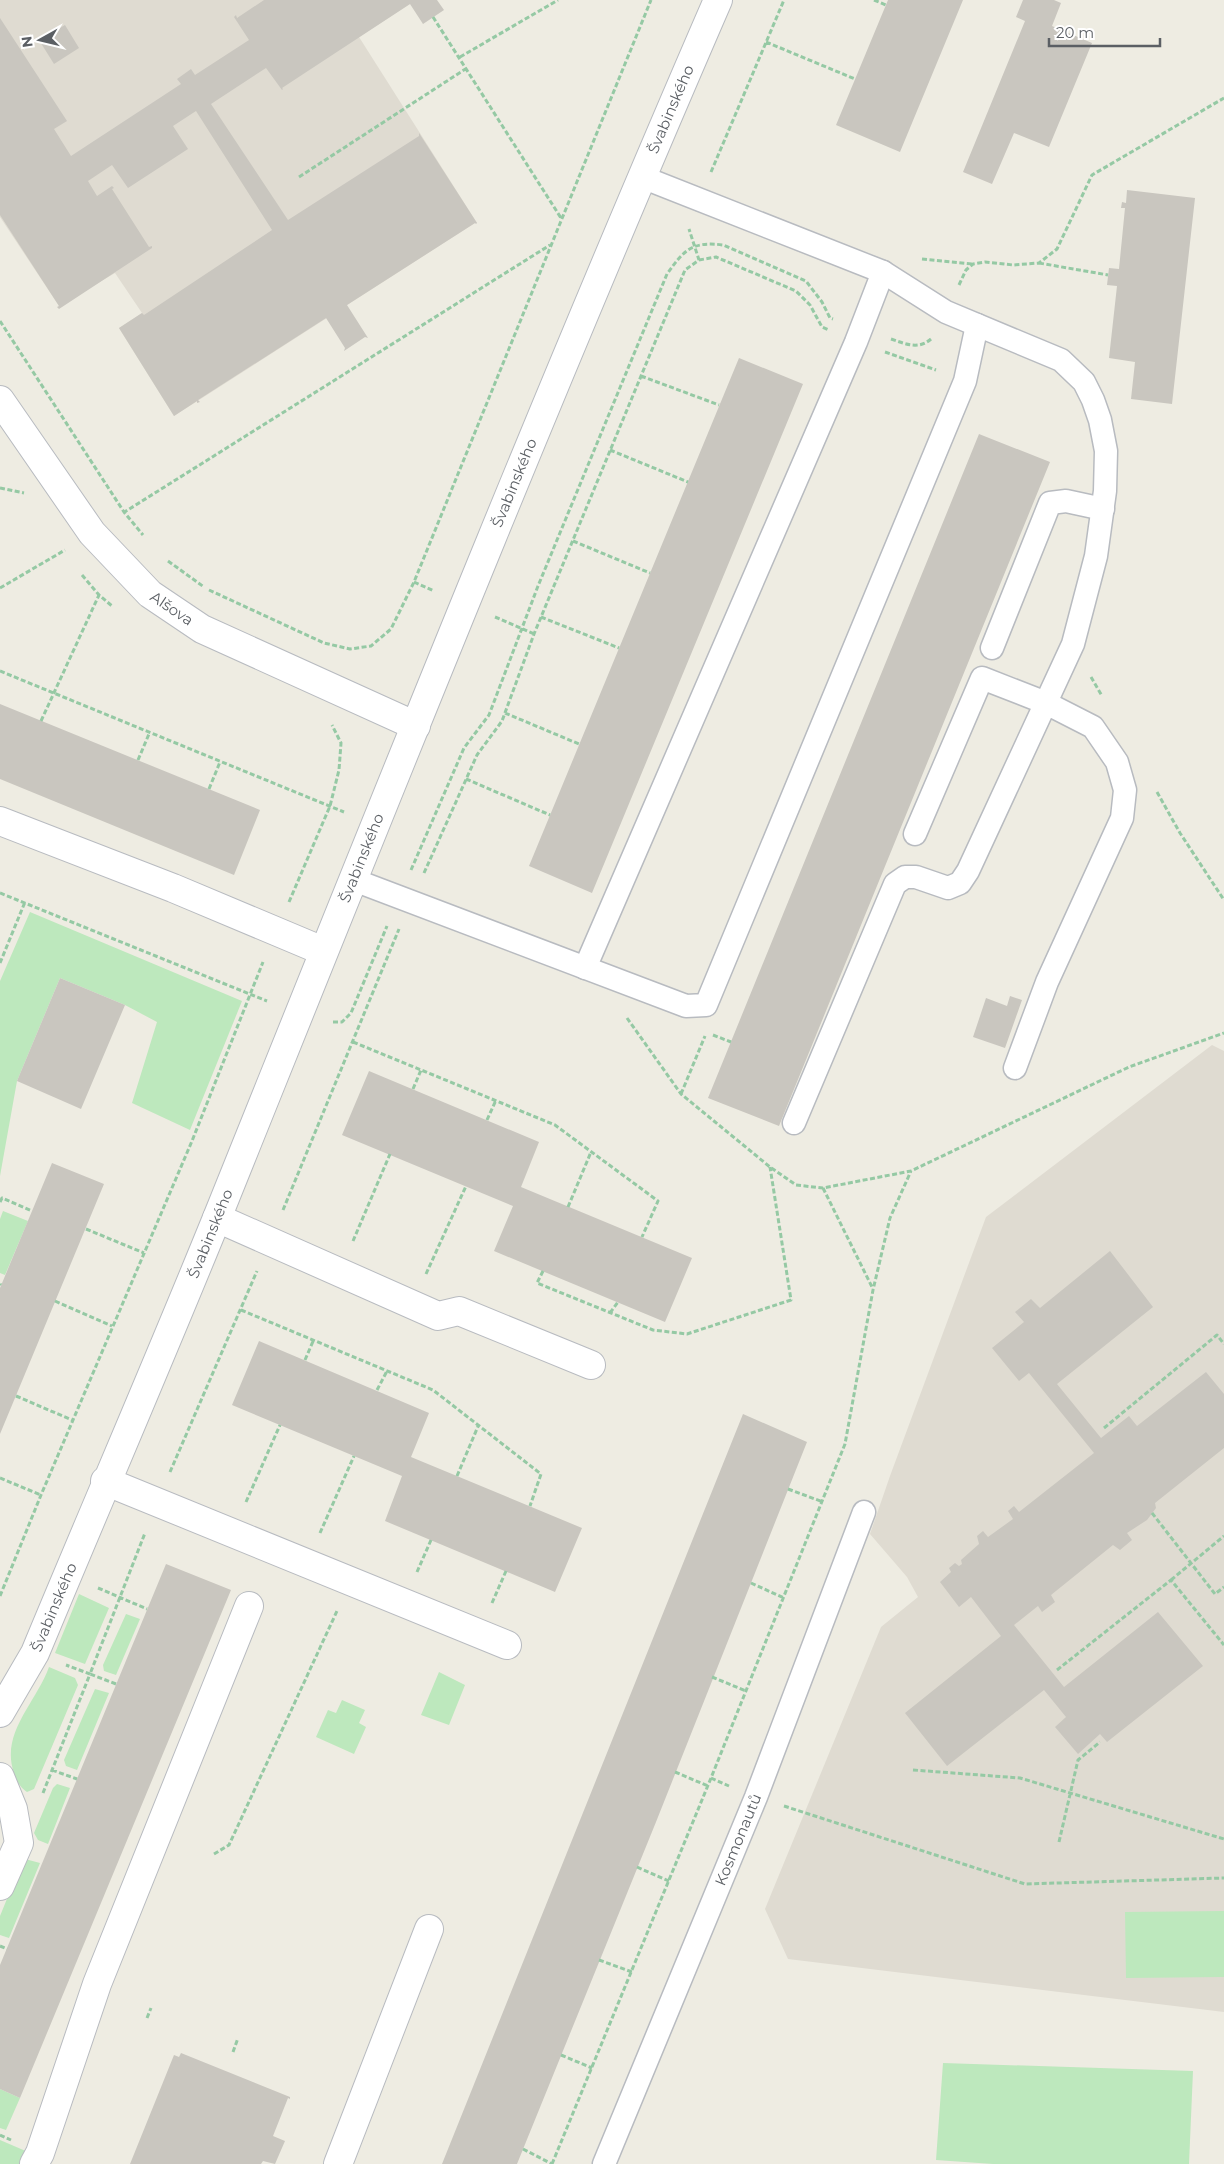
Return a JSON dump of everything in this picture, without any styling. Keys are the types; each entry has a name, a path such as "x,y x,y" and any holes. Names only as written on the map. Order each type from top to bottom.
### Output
{"street":[{"name":"Švabinského","path":"0,1713 35,1653 105,1481 217,1218 464,604 642,176 718,0"},
{"name":"Alšova","path":"0,400 92,533 150,594 202,629 416,726"},
{"path":"0,820 323,951"},
{"path":"217,1218 438,1316 459,1311 591,1365"},
{"path":"105,1481 507,1645"},
{"path":"34,2164 40,2153 97,1984 249,1606"},
{"path":"0,1778 13,1809 19,1843 0,1886"},
{"path":"338,2164 429,1929"}],"lane":[{"path":"642,176 883,272 946,312 1061,360 1084,382 1100,420 1106,451 1103,509 1096,556 1073,644 968,871 960,884 948,888 916,877 904,877 896,884 794,1122"},
{"path":"584,968 858,336 883,272"},
{"path":"354,880 686,1006 706,1005 966,382 977,325"},
{"path":"992,648 1050,504 1066,501 1103,509"},
{"path":"915,834 982,678 1046,703 1093,727 1117,762 1125,790 1122,818 1047,982 1016,1068"},
{"name":"Kosmonautů","path":"604,2164 756,1797 864,1512"}],"path":[{"path":"460,57 558,0"},
{"path":"160,556 210,591 324,643 350,649 371,646 391,629 414,582 651,0"},
{"path":"699,260 688,227 784,0"},
{"path":"874,0 886,5"},
{"path":"433,17 561,219"},
{"path":"766,42 855,79"},
{"path":"300,177 467,68"},
{"path":"1039,263 1057,249 1092,175 1224,98"},
{"path":"19,1843 52,1770 157,1502 271,1241 353,1042 464,748 489,715 538,586 667,274 681,254 694,247 709,243 723,245 806,281 822,302 830,318 858,336 966,382"},
{"path":"0,588 92,533 550,245"},
{"path":"0,893 249,994 300,1013 331,1022 342,1022 351,1013 477,755 502,721 542,617 685,270 699,260 716,257 796,292 810,305 822,327 912,346 924,344 934,336 966,270 974,264"},
{"path":"918,258 974,264 984,262 1013,265 1039,263 1108,276"},
{"path":"0,321 124,512 148,541"},
{"path":"641,376 719,405"},
{"path":"610,450 688,482"},
{"path":"0,488 30,494"},
{"path":"573,541 650,573"},
{"path":"41,721 99,595"},
{"path":"542,617 619,648"},
{"path":"0,671 149,734 330,806 249,994 192,1141 72,1420 0,1596"},
{"path":"505,713 579,744"},
{"path":"138,760 149,734"},
{"path":"209,789 220,762"},
{"path":"466,779 550,815"},
{"path":"0,963 25,902"},
{"path":"625,1015 681,1094 770,1167 796,1185 823,1188 911,1172 1129,1067 1224,1033"},
{"path":"353,1042 555,1125 658,1200 642,1237"},
{"path":"412,1089 420,1070"},
{"path":"487,1120 496,1100"},
{"path":"568,1207 591,1152"},
{"path":"340,1272 390,1154"},
{"path":"543,1271 537,1283 653,1330 687,1334 791,1300 770,1167"},
{"path":"523,2149 552,2164 823,1502 845,1444 873,1290 890,1218 911,1172"},
{"path":"412,1304 466,1186"},
{"path":"823,1188 873,1290"},
{"path":"0,1202 2,1198 32,1211"},
{"path":"86,1229 144,1253"},
{"path":"55,1301 112,1326"},
{"path":"610,1313 618,1302"},
{"path":"241,1310 433,1390 541,1474 530,1506"},
{"path":"1104,1428 1217,1334 1224,1344"},
{"path":"305,1360 314,1339"},
{"path":"377,1390 387,1370"},
{"path":"16,1396 72,1420"},
{"path":"457,1476 479,1424"},
{"path":"232,1533 280,1425"},
{"path":"307,1564 354,1456"},
{"path":"0,1478 41,1495"},
{"path":"788,1489 823,1502"},
{"path":"1152,1514 1215,1594 1224,1588"},
{"path":"1057,1670 1224,1536"},
{"path":"67,1575 147,1610"},
{"path":"1171,1580 1224,1646"},
{"path":"214,1854 229,1845 350,1581"},
{"path":"751,1583 784,1598"},
{"path":"63,1664 116,1684"},
{"path":"712,1677 746,1692"},
{"path":"1059,1842 1078,1760 1100,1742"},
{"path":"52,1770 77,1779"},
{"path":"913,1770 1020,1778 1224,1839"},
{"path":"675,1772 708,1786"},
{"path":"711,1778 756,1797 1025,1884 1224,1878"},
{"path":"637,1867 669,1880"},
{"path":"0,1946 7,1949"},
{"path":"599,1960 632,1972"},
{"path":"147,2018 151,2008"},
{"path":"233,2052 238,2038"},
{"path":"561,2055 592,2068"}],"shaded area":[{"path":"0,0 416,0 359,37 477,223 174,416 119,328 142,313 115,273 59,306 0,217"},
{"path":"1212,1045 1224,1051 1224,2012 788,1959 765,1909 881,1627 918,1597 907,1577 870,1534 986,1217"}],"green space":[{"path":"30,912 242,1001 190,1130 132,1103 157,1022 125,1005 60,978 17,1081 0,1176 0,981"},
{"path":"3,1211 28,1221 5,1275 0,1273 0,1219"},
{"path":"79,1594 109,1608 85,1664 55,1653"},
{"path":"126,1614 140,1619 116,1675 104,1671 103,1665"},
{"path":"49,1667 75,1678 78,1685 34,1789 27,1792 19,1784 14,1773 11,1758 12,1745 15,1731"},
{"path":"439,1672 465,1685 449,1725 421,1715"},
{"path":"95,1689 109,1693 77,1770 66,1766 64,1760"},
{"path":"342,1700 365,1710 359,1723 366,1727 354,1754 316,1737 328,1710 336,1713"},
{"path":"57,1784 70,1788 48,1844 38,1840 34,1833 53,1788"},
{"path":"25,1859 40,1863 9,1938 0,1935 0,1916 22,1862"},
{"path":"1224,1911 1224,1977 1126,1978 1125,1912"},
{"path":"943,2063 1193,2071 1189,2164 993,2164 936,2160"},
{"path":"0,2089 20,2098 6,2130 0,2128"},
{"path":"0,2140 28,2152 23,2164 0,2164"}],"building":[{"path":"264,0 437,0 444,10 423,24 410,4 282,88 282,90 266,68 211,104 288,220 419,136 419,133 477,223 347,305 368,338 365,337 344,351 345,348 326,318 198,400 200,402 197,403 197,401 174,416 119,328 142,313 144,315 272,230 196,111 173,126 188,149 128,188 112,165 88,181 97,196 112,186 114,188 112,189 149,247 152,246 152,248 59,309 57,307 59,306 0,215 0,18 67,121 54,129 71,156 181,84 177,79 191,69 195,75 249,40 234,17 236,15 237,18"},
{"path":"888,0 963,0 900,152 836,125"},
{"path":"1023,0 1054,0 1061,3 1052,26 1092,43 1049,147 1014,133 992,184 963,172 1025,21 1016,17"},
{"path":"65,25 79,48 54,64 39,40"},
{"path":"1127,190 1195,198 1172,404 1131,399 1135,362 1109,358 1117,286 1107,285 1109,268 1119,269 1125,208 1121,208 1122,202 1126,203"},
{"path":"739,358 803,384 592,893 529,866"},
{"path":"979,434 1050,462 779,1126 708,1098"},
{"path":"0,704 260,810 234,875 0,779"},
{"path":"60,978 125,1005 81,1109 17,1081"},
{"path":"1010,996 1022,1000 1005,1048 973,1037 986,998 1007,1006"},
{"path":"369,1071 539,1142 521,1187 692,1258 665,1322 494,1251 513,1206 342,1135"},
{"path":"52,1163 104,1184 0,1434 0,1288"},
{"path":"1110,1251 1153,1307 1057,1384 1101,1438 1129,1416 1137,1426 1206,1372 1224,1394 1224,1448 1155,1503 1156,1508 1147,1520 1127,1533 1132,1540 1120,1550 1113,1545 1051,1595 1055,1602 1042,1612 1038,1606 1014,1625 1064,1687 1158,1612 1203,1666 1107,1742 1100,1734 1078,1754 1055,1727 1066,1717 1044,1690 947,1766 905,1713 1001,1636 971,1597 959,1607 940,1582 951,1572 949,1568 955,1563 959,1566 962,1564 961,1560 979,1544 977,1536 983,1531 988,1537 1013,1519 1008,1511 1014,1506 1019,1512 1094,1453 1029,1373 1019,1381 992,1348 1024,1322 1015,1312 1031,1299 1040,1308"},
{"path":"259,1341 429,1413 411,1457 582,1528 555,1592 385,1521 402,1476 232,1405"},
{"path":"743,1414 807,1442 656,1822 517,2164 442,2164"},
{"path":"166,1564 231,1590 20,2098 0,2089 0,1965"},
{"path":"181,2053 290,2097 273,2136 285,2141 275,2164 263,2161 261,2164 130,2164 174,2055 179,2057"}]}
